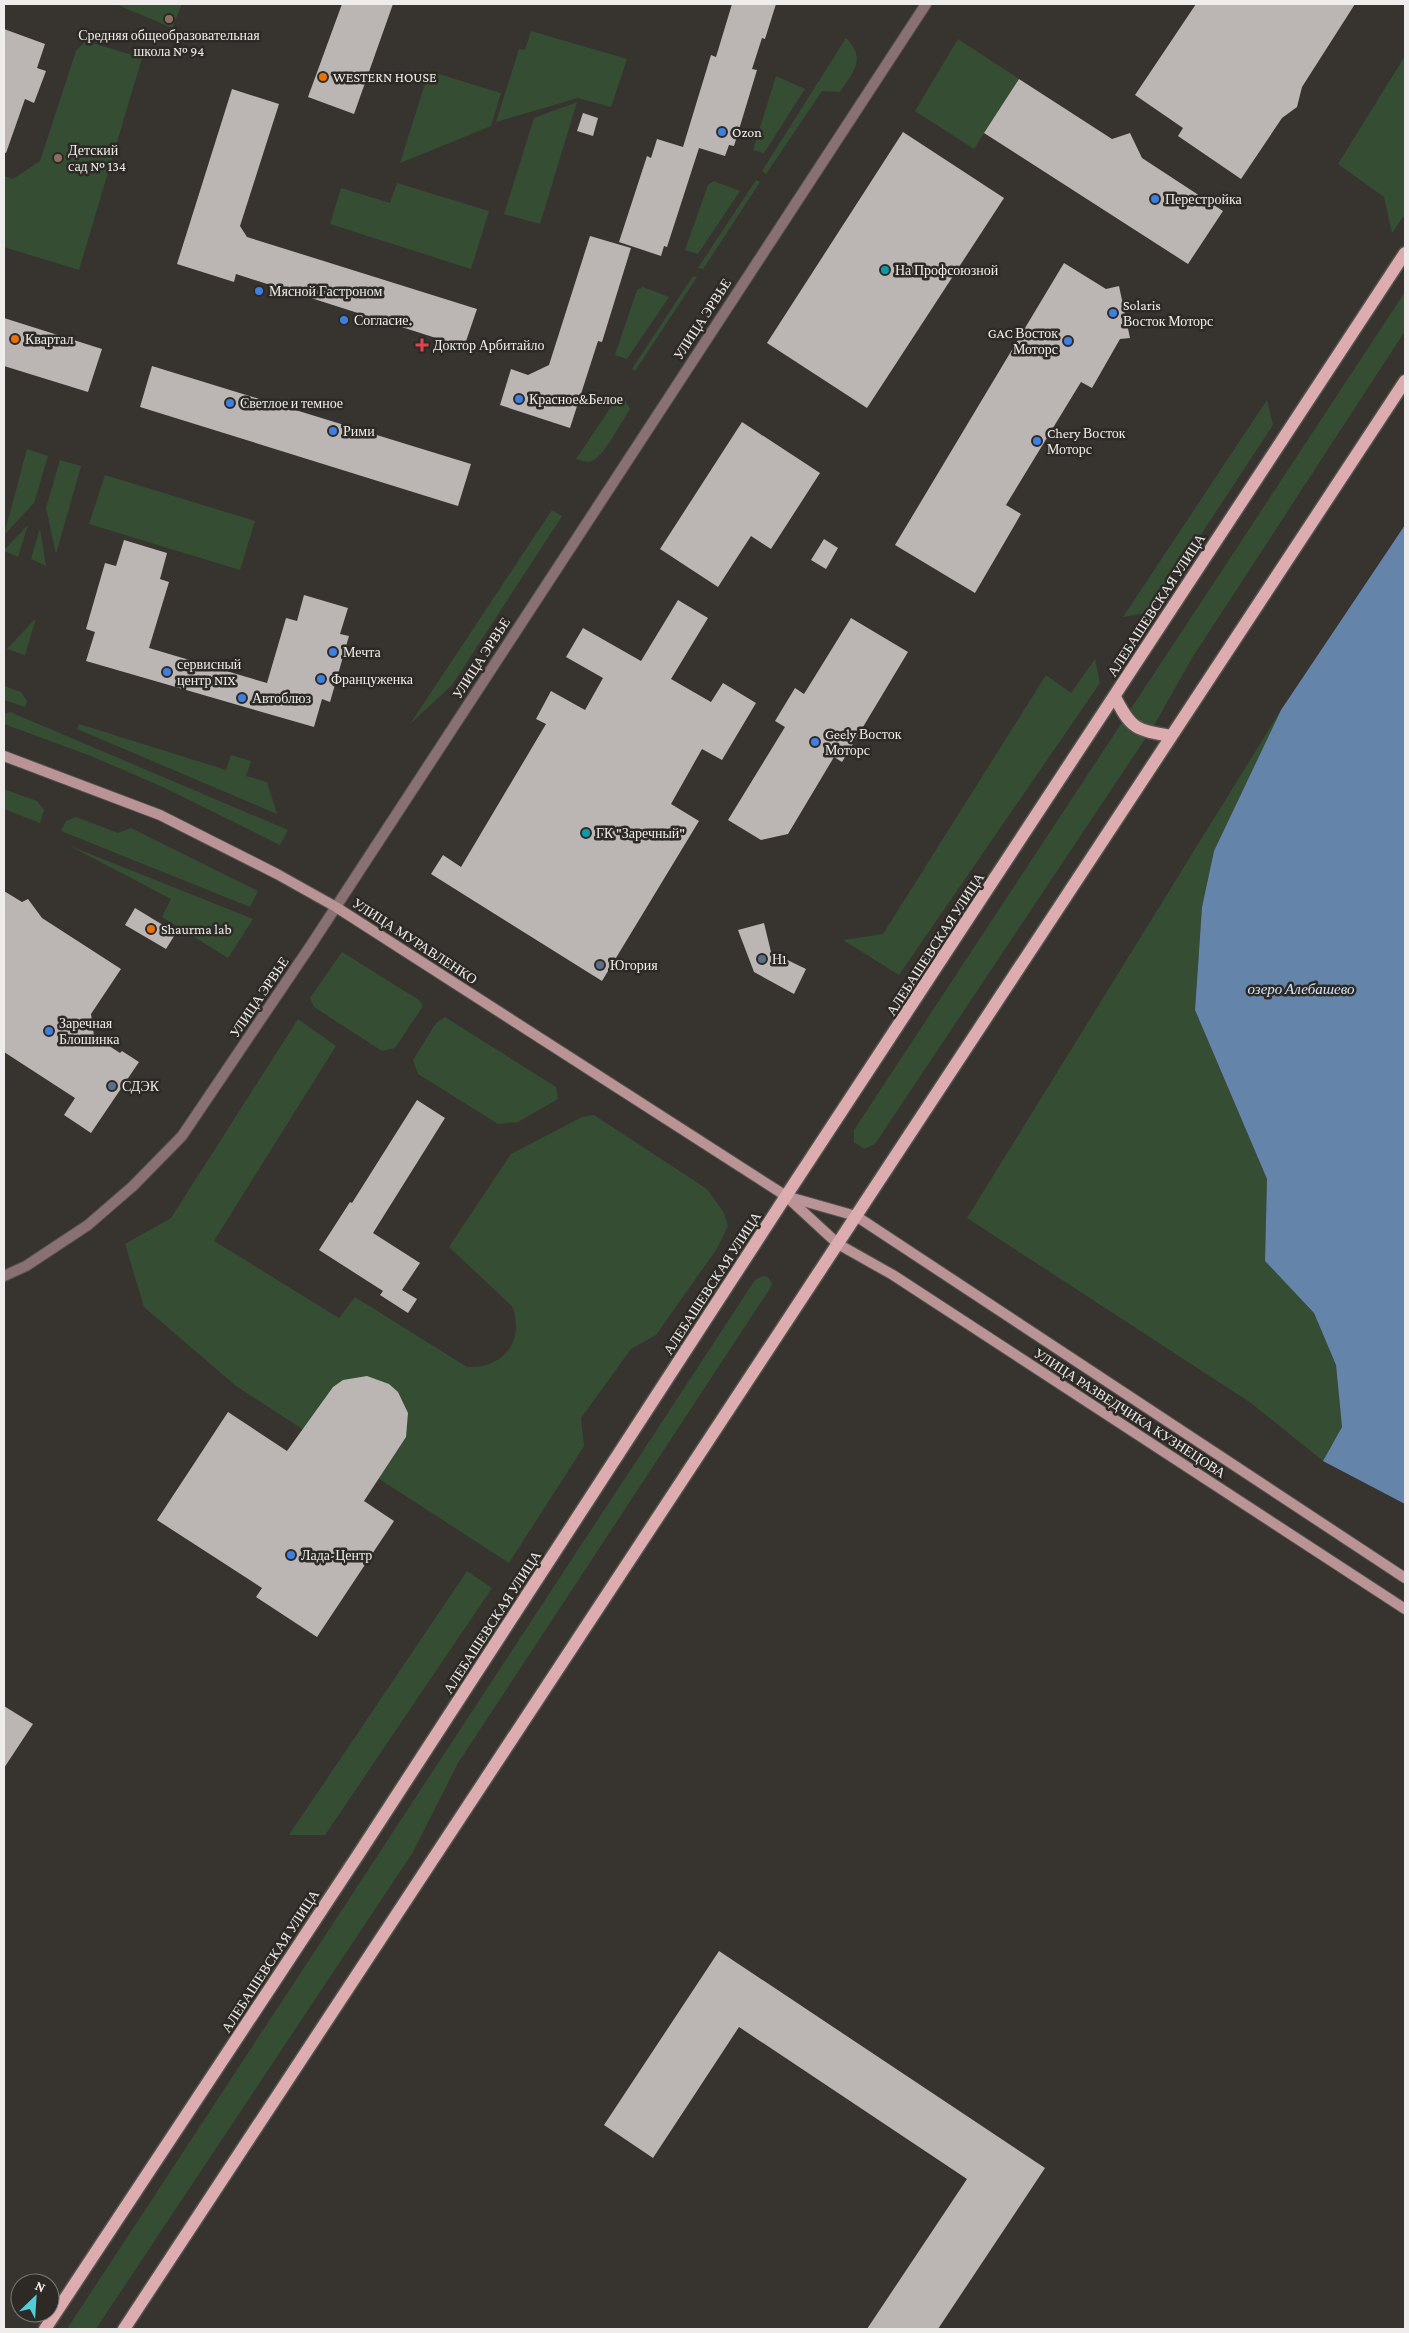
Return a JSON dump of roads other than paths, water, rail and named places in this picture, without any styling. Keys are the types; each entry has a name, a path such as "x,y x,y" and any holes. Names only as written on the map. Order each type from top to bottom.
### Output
{"main road":[{"name":"АЛЕБАШЕВСКАЯ УЛИЦА","path":"45,2329 387,1810 786,1196 1405,253"},
{"path":"124,2329 1405,381"},
{"path":"1115,697 1125,717 1134,727 1172,736"},
{"name":"УЛИЦА МУРАВЛЕНКО","path":"4,756 160,815 277,874 336,907 786,1196"},
{"name":"УЛИЦА РАЗВЕДЧИКА КУЗНЕЦОВА","path":"786,1196 856,1216 1405,1578"},
{"name":"УЛИЦА РАЗВЕДЧИКА КУЗНЕЦОВА","path":"786,1196 838,1244 893,1275 1405,1610"}],"street":[{"name":"УЛИЦА ЭРВЬЕ","path":"4,1276 26,1266 88,1225 133,1186 182,1136 336,907 926,4"}],"water":[{"name":"озеро Алебашево","path":"1405,525 1405,1504 1323,1461 1342,1427 1336,1365 1314,1313 1265,1261 1267,1179 1195,1010 1202,907 1214,851 1281,710"}],"place":[{"name":"Средняя общеобразовательная школа № 94","path":"169,19"},
{"name":"WESTERN HOUSE","path":"323,77"},
{"name":"Ozon","path":"722,132"},
{"name":"Детский сад № 134","path":"58,158"},
{"name":"Перестройка","path":"1155,199"},
{"name":"На Профсоюзной","path":"885,270"},
{"name":"Мясной Гастроном","path":"259,291"},
{"name":"Solaris Восток Моторс","path":"1113,313"},
{"name":"Согласие.","path":"344,320"},
{"name":"Квартал","path":"15,339"},
{"name":"GAC Восток Моторс","path":"1068,341"},
{"name":"Доктор Арбитайло","path":"422,345"},
{"name":"Красное&Белое","path":"519,399"},
{"name":"Светлое и темное","path":"230,403"},
{"name":"Рими","path":"333,431"},
{"name":"Chery Восток Моторс","path":"1037,441"},
{"name":"Мечта","path":"333,652"},
{"name":"сервисный центр NIX","path":"167,672"},
{"name":"Француженка","path":"321,679"},
{"name":"Автоблюз","path":"242,698"},
{"name":"Geely Восток Моторс","path":"815,742"},
{"name":"ГК \"Заречный\"","path":"586,833"},
{"name":"Shaurma lab","path":"151,929"},
{"name":"Н1","path":"762,959"},
{"name":"Югория","path":"600,965"},
{"name":"Заречная Блошинка","path":"49,1031"},
{"name":"СДЭК","path":"112,1086"},
{"name":"Лада-Центр","path":"291,1555"}]}
